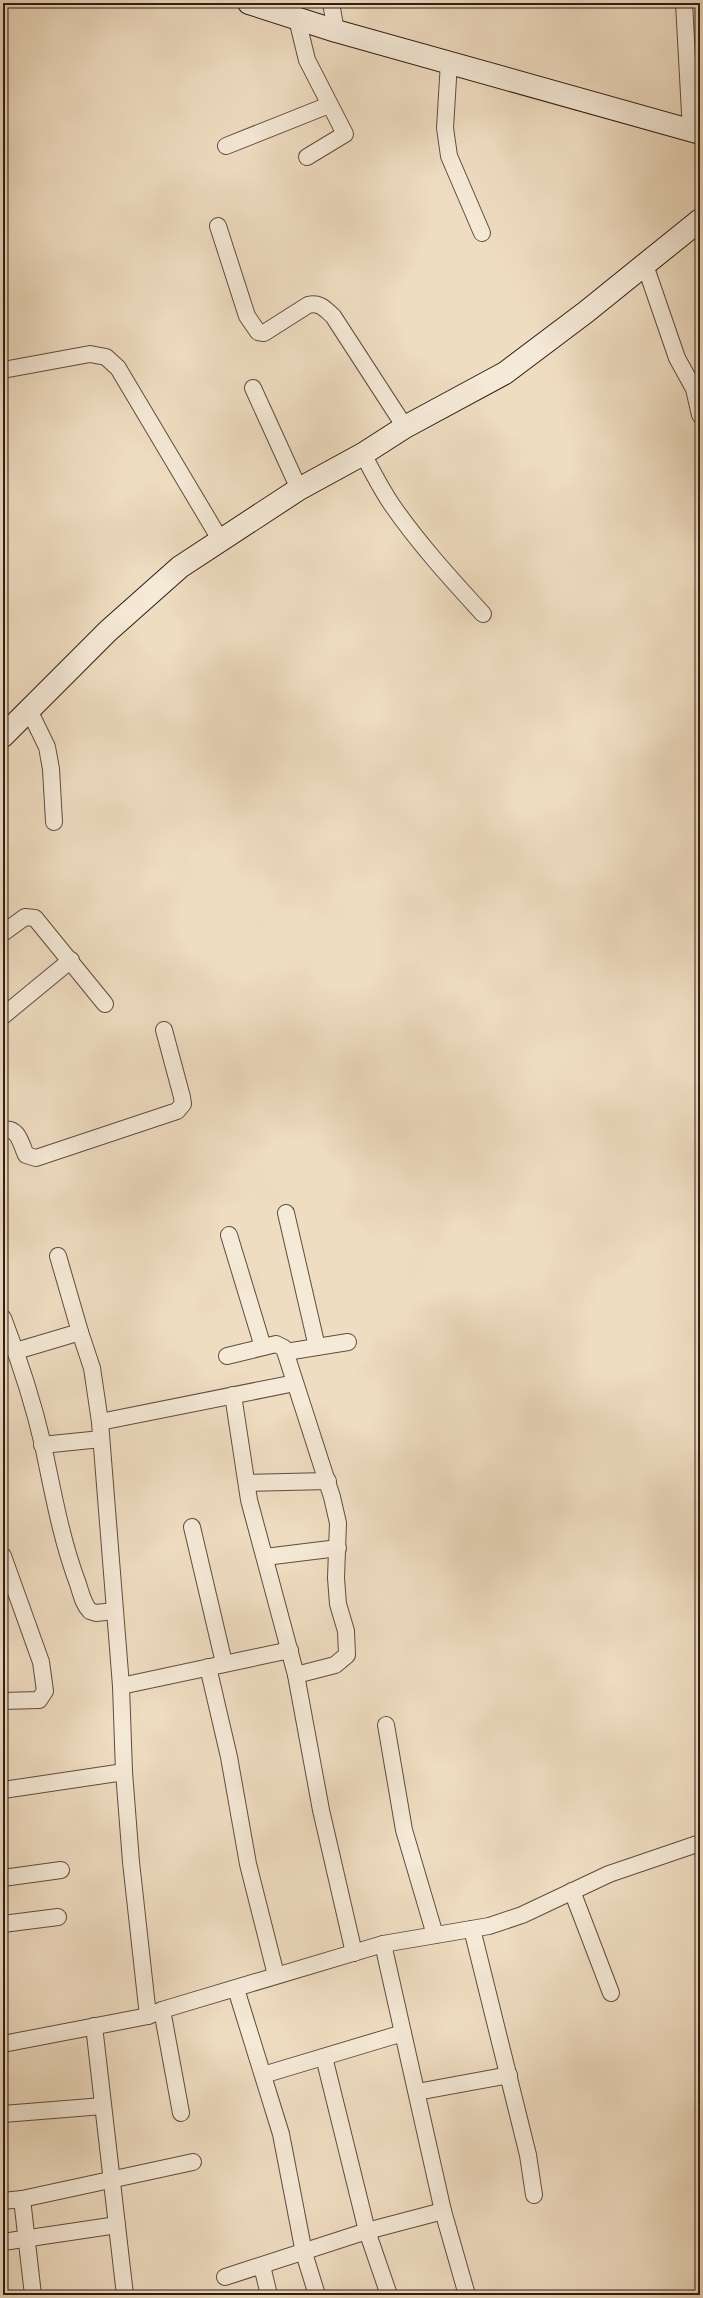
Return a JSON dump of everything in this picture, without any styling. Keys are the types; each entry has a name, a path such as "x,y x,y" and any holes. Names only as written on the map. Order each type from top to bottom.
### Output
{"street":[{"path":"249,3 271,6 297,19 336,31 696,132 684,3"},
{"path":"331,3 336,31"},
{"path":"297,19 307,60 345,134 307,158"},
{"path":"449,62 445,128 449,156 482,233"},
{"path":"226,146 329,105"},
{"path":"3,736 108,631 180,568 299,489 363,454 405,427 505,373 645,265 700,220"},
{"path":"218,226 248,316 258,332 264,333 308,305 316,303 320,305 333,316 405,427"},
{"path":"645,265 677,358 697,388 700,415"},
{"path":"3,370 80,356 106,356 118,368 220,541"},
{"path":"253,388 299,489"},
{"path":"363,454 392,504 406,523 435,560 483,614"},
{"path":"29,710 47,747 51,769 54,822"},
{"path":"3,933 25,917 35,918 71,960 105,1004"},
{"path":"3,1016 71,960"},
{"path":"3,1130 11,1129 15,1132 26,1155 36,1158 177,1111 183,1104 182,1097 164,1030"},
{"path":"286,1213 317,1347"},
{"path":"229,1235 263,1347"},
{"path":"58,1256 92,1368 100,1422 121,1686 124,1772 131,1862 155,2013 181,2113"},
{"path":"3,1318 16,1351 42,1445 50,1485 71,1566 87,1607 96,1613 114,1612"},
{"path":"16,1351 80,1332"},
{"path":"286,1352 348,1342"},
{"path":"227,1356 276,1344 286,1352 328,1481 338,1523 336,1578 338,1604 346,1631 347,1655 335,1665 296,1675"},
{"path":"100,1422 296,1383"},
{"path":"233,1395 247,1483 296,1675 321,1810 354,1953"},
{"path":"42,1445 101,1439"},
{"path":"247,1483 328,1481"},
{"path":"192,1526 224,1663"},
{"path":"265,1557 338,1548"},
{"path":"3,1556 41,1662 45,1691 39,1700 3,1701"},
{"path":"121,1686 290,1650"},
{"path":"208,1667 229,1757 248,1864 276,1975"},
{"path":"386,1725 404,1830 435,1935"},
{"path":"3,1790 124,1772"},
{"path":"3,2044 155,2013 236,1989 276,1975 383,1944 489,1926 522,1915 609,1874 700,1843"},
{"path":"3,1878 61,1870"},
{"path":"572,1891 611,1993"},
{"path":"3,1924 58,1917"},
{"path":"472,1929 528,2155 534,2195"},
{"path":"383,1944 443,2211 467,2295"},
{"path":"236,1989 281,2134 304,2253 317,2295"},
{"path":"94,2026 125,2295"},
{"path":"263,2075 404,2033"},
{"path":"324,2057 367,2231 389,2295"},
{"path":"417,2092 509,2075"},
{"path":"3,2114 103,2106"},
{"path":"3,2201 22,2200 193,2162"},
{"path":"22,2200 33,2295"},
{"path":"225,2277 304,2253 367,2231 443,2211"},
{"path":"3,2242 117,2225"},
{"path":"262,2266 269,2295"}]}
